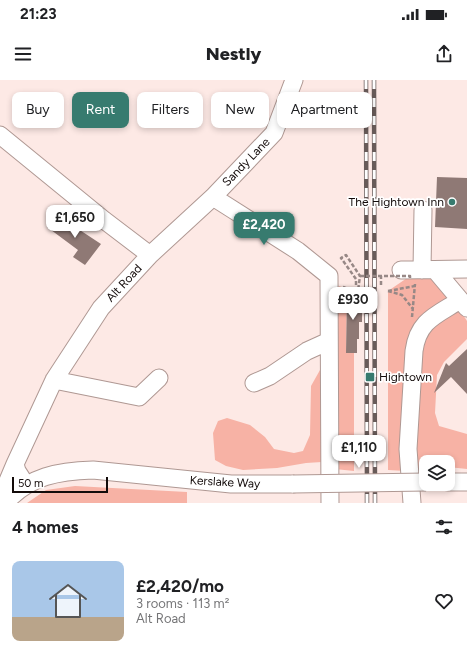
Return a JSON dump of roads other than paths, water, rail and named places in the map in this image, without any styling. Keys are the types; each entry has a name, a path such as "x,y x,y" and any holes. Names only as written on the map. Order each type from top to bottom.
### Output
{"street":[{"name":"Sandy Lane","path":"213,197 274,133 294,80"},
{"path":"1,137 150,255"},
{"name":"Alt Road","path":"1,503 4,490 21,447 54,380 102,308 150,255 213,197"},
{"path":"213,197 298,251 329,276 330,503"},
{"path":"417,272 423,210"},
{"path":"417,272 467,269"},
{"path":"412,503 408,449 416,338 419,331 425,324 464,304 417,272"},
{"path":"254,383 270,376 308,351 329,341"},
{"path":"54,380 139,398 159,378"},
{"path":"21,447 32,482"},
{"path":"14,464 32,482"},
{"name":"Kerslake Way","path":"32,482 59,473 93,470 231,484 419,482"},
{"path":"5,503 15,493 32,482"},
{"path":"455,482 467,482"}],"railway":[{"path":"366,80 367,503"},
{"path":"374,80 375,503"}],"place":[{"name":"The Hightown Inn","path":"452,202"},
{"name":"Hightown","path":"370,377"}]}
